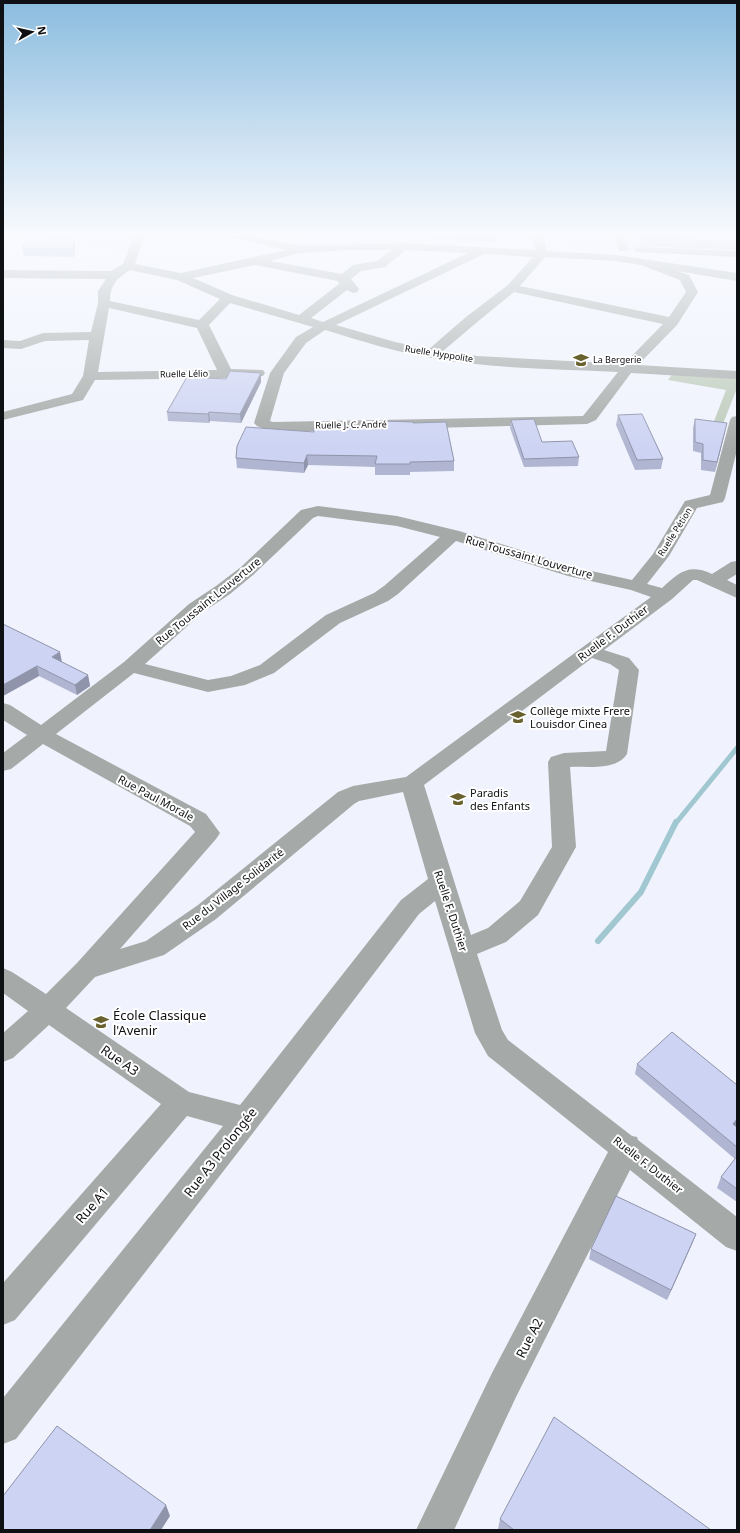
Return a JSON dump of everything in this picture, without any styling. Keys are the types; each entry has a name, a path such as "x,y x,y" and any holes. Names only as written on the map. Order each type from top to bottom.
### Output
{"street":[{"path":"3,416 78,397 90,376 96,336 103,307"},
{"path":"120,307 202,325"},
{"path":"202,325 220,307"},
{"name":"Ruelle Hyppolite","path":"256,307 393,346 432,354 477,360 737,375"},
{"path":"300,320 318,307"},
{"path":"277,373 301,340 322,326 365,307"},
{"path":"432,354 488,307"},
{"path":"599,307 672,322"},
{"path":"628,368 672,322 682,307"},
{"path":"202,325 226,374"},
{"path":"3,344 21,345 43,337 96,336"},
{"name":"Ruelle J. C. André","path":"277,373 262,423 271,427 586,420 591,417 628,368"},
{"name":"Ruelle Lélio","path":"90,376 277,373"},
{"name":"Ruelle Pétion","path":"636,586 660,556 691,505 717,498 737,420"},
{"name":"Rue Toussaint Louverture","path":"3,764 40,734 131,666 196,608 248,571 307,514 312,512 318,511 397,521 454,535 574,572 665,594"},
{"path":"131,666 208,686 218,685 268,669 333,619 381,597 391,590 454,535"},
{"path":"713,581 737,566"},
{"name":"Ruelle F. Duthier","path":"713,581 700,575 688,575 665,594 412,783 441,882 489,1034 498,1048 626,1147 737,1236"},
{"path":"713,581 737,592"},
{"path":"463,949 496,935 529,908 564,847 559,762 564,760 611,758 616,754 630,670 627,666 620,662 589,651"},
{"name":"Rue Paul Morale","path":"3,710 40,734 198,820 208,833 86,970"},
{"name":"Rue du Village Solidarité","path":"3,1050 47,1010 86,970 155,948 207,912 352,794 412,783"},
{"name":"Rue A3 Prolongée","path":"3,1426 246,1120 410,907 441,882"},
{"name":"Rue A3","path":"3,979 181,1102 246,1120"},
{"name":"Rue A1","path":"3,1308 181,1102"},
{"name":"Rue A2","path":"435,1530 504,1385 626,1147"}],"green space":[{"path":"674,372 737,377 737,388 721,429 711,429 726,390 668,380"}],"building":[{"path":"230,371 261,373 240,414 167,412 187,377 226,379"},
{"path":"642,414 663,459 637,460 618,415"},
{"path":"534,419 542,442 572,441 579,457 524,459 511,420"},
{"path":"695,419 727,423 717,462 703,460 703,444 695,442"},
{"path":"381,421 413,423 446,422 454,461 410,462 410,464 375,464 377,456 307,455 304,463 236,458 237,446 246,427 314,432 313,429 322,427 380,429"},
{"path":"3,624 60,652 52,657 88,675 75,685 37,666 3,685"},
{"path":"672,1032 737,1085 737,1119 733,1124 737,1127 737,1147 637,1064"},
{"path":"737,1156 737,1189 721,1177"},
{"path":"616,1196 696,1234 671,1290 591,1249"},
{"path":"554,1417 711,1530 514,1530 500,1519"},
{"path":"57,1426 166,1505 150,1530 3,1530 3,1496"}],"waterway":[{"path":"676,823 737,748"},
{"path":"598,941 641,892 676,822"}],"place":[{"name":"La Bergerie","path":"581,360"},
{"name":"Collège mixte Frere Louisdor Cinea","path":"518,717"},
{"name":"Paradis des Enfants","path":"458,799"},
{"name":"École Classique l'Avenir","path":"101,1022"}]}
